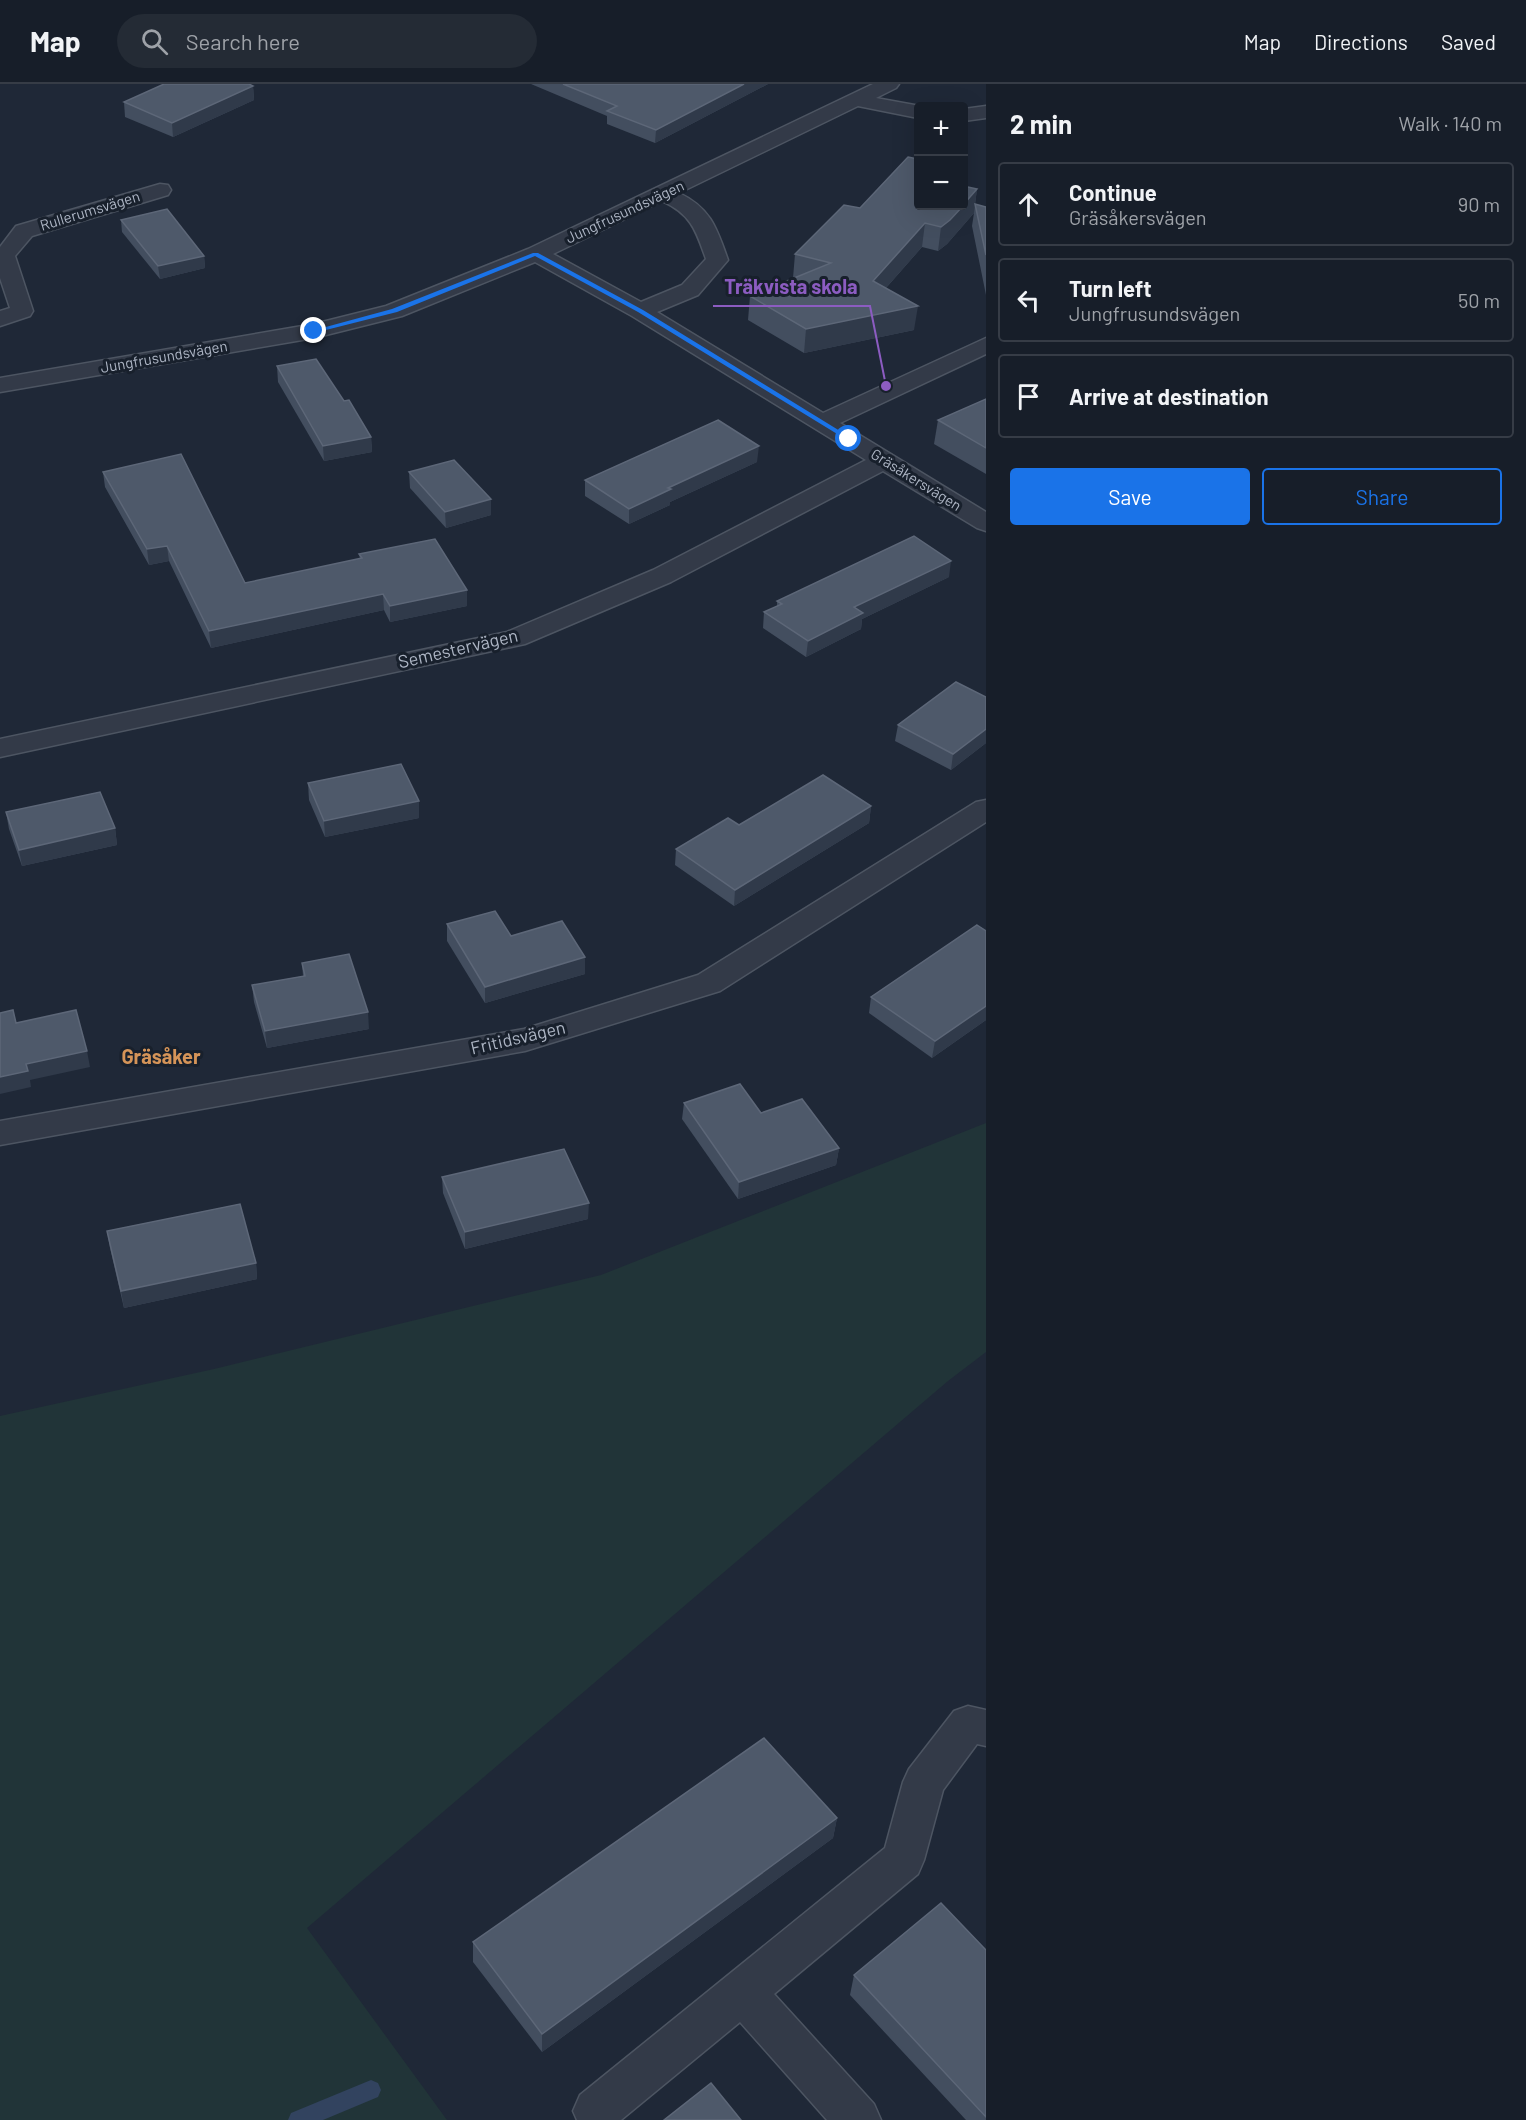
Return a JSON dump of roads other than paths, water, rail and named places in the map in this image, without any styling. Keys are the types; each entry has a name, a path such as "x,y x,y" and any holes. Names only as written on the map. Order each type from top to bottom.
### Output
{"street":[{"name":"Jungfrusundsvägen","path":"0,385 314,331 394,311 536,254 889,84"},
{"path":"856,100 914,111"},
{"path":"968,114 986,112"},
{"name":"Rullerumsvägen","path":"0,319 22,311 4,256 24,231 160,190"},
{"path":"640,311 690,290 717,260 704,221 681,202 664,194"},
{"name":"Gräsåkersvägen","path":"536,254 640,311 986,523"},
{"path":"822,422 986,345"},
{"name":"Semestervägen","path":"0,748 515,638 662,576 885,460"},
{"name":"Fritidsvägen","path":"0,1133 525,1040 709,983 986,809"},
{"path":"596,2111 903,1860 924,1782 968,1724 986,1728"},
{"path":"742,1992 858,2120"}],"waterway":[{"path":"298,2120 371,2090"}],"place":[{"name":"Träkvista skola","path":"886,386"}],"district":[{"name":"Gräsåker","path":"161,1057"}]}
